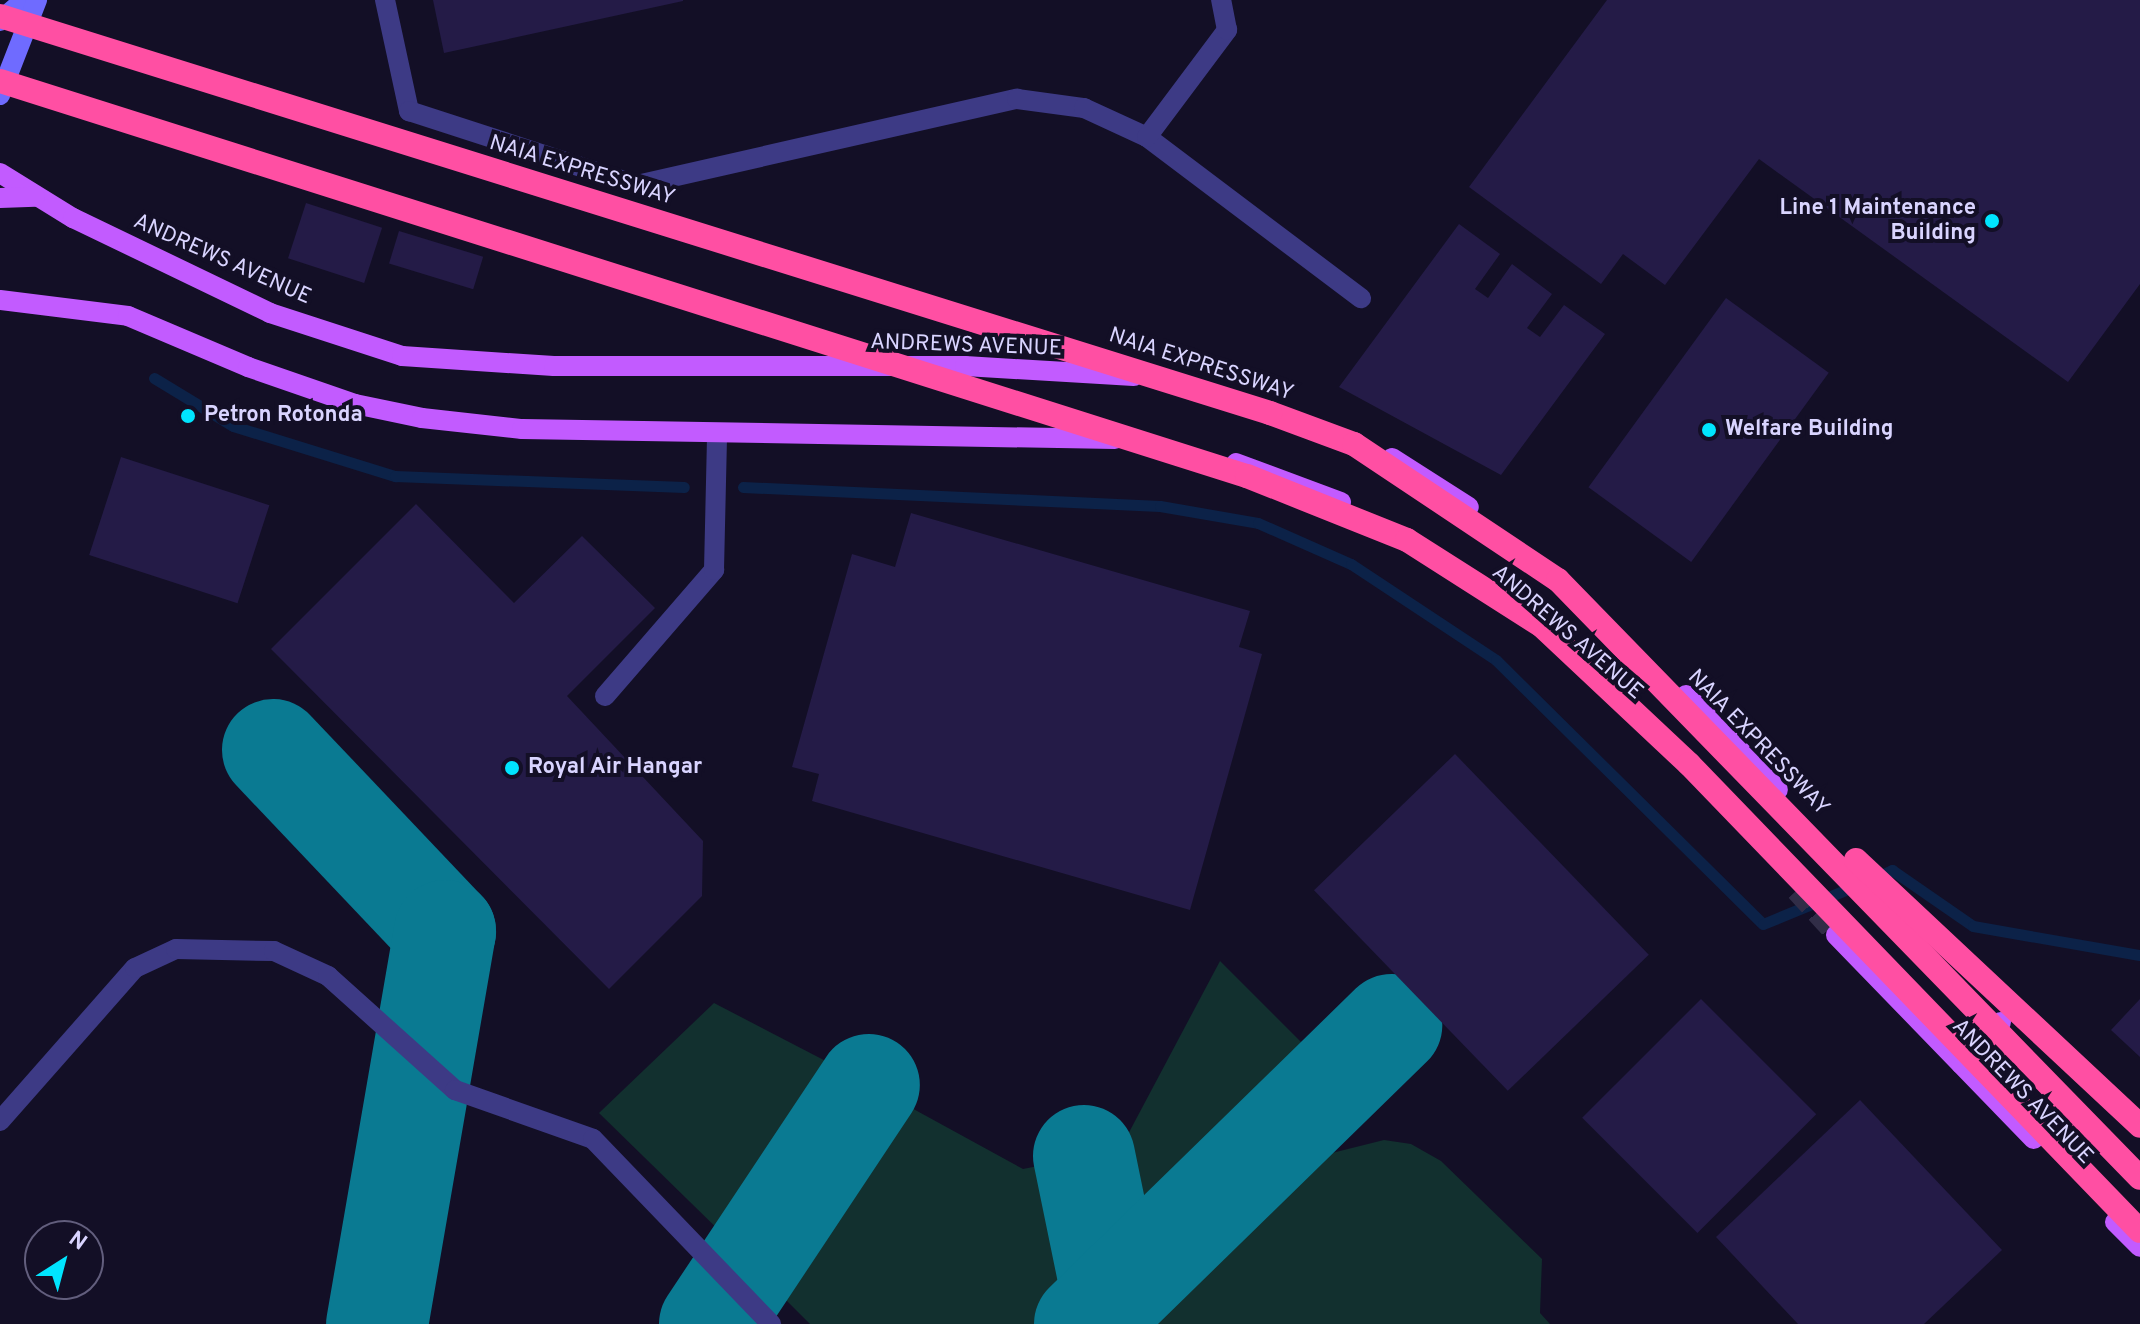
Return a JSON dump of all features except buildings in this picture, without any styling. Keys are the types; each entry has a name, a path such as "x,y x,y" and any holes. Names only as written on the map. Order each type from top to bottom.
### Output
{"highway":[{"name":"NAIA EXPRESSWAY","path":"0,19 1270,413 1354,444 1558,580 2140,1178"},
{"path":"0,81 1247,476 1407,540 1542,626 1689,764 2140,1231"},
{"path":"1558,580 2140,1126"}],"main road":[{"name":"ANDREWS AVENUE","path":"0,173 35,197 270,313 402,356 1145,377 1344,434 1427,477 1577,586 1853,867"},
{"path":"0,198 35,197"},
{"name":"ANDREWS AVENUE","path":"0,300 128,316 248,367 355,404 422,418 522,429 1124,439 1271,471 1409,532 1536,632 1683,769 1791,885"},
{"name":"ANDREWS AVENUE","path":"1884,901 2140,1166"},
{"name":"ANDREWS AVENUE","path":"1836,935 2140,1247"},
{"path":"1961,1064 2001,1022"}],"street":[{"path":"0,19 24,0"},
{"path":"0,95 37,0"}],"lane":[{"path":"385,0 409,111 637,185 1017,99 1084,108 1147,137 1361,298"},
{"path":"1147,137 1227,30 1221,0"},
{"path":"605,696 714,570 717,433"},
{"path":"0,1121 135,968 176,949 274,951 328,976 455,1090 593,1139 771,1324"}],"green space":[{"path":"1220,961 1313,1054 1131,1241 1117,1155"},
{"path":"714,1003 843,1070 732,1243 599,1113"},
{"path":"897,1100 1023,1169 1053,1163 1079,1277 1046,1324 810,1324 772,1286"},
{"path":"1384,1140 1411,1144 1441,1161 1542,1259 1540,1313 1550,1324 1124,1324 1280,1166"}],"waterway":[{"path":"154,378 233,426 395,476 684,487"},
{"path":"743,487 1160,506 1258,523 1351,564 1496,660 1763,924 1855,886"},
{"path":"1875,878 1892,870 1973,926 2140,955"}],"taxiway":[{"path":"273,750 445,931 377,1324"},
{"path":"1085,1324 1391,1025"},
{"path":"710,1324 869,1085"},
{"path":"1084,1156 1113,1297"}],"tunnel":[{"path":"1796,891 1836,935"}],"place":[{"name":"Line 1 Maintenance Building","path":"1992,221"},
{"name":"Petron Rotonda","path":"188,416"},
{"name":"Welfare Building","path":"1709,430"},
{"name":"Royal Air Hangar","path":"512,768"}]}
